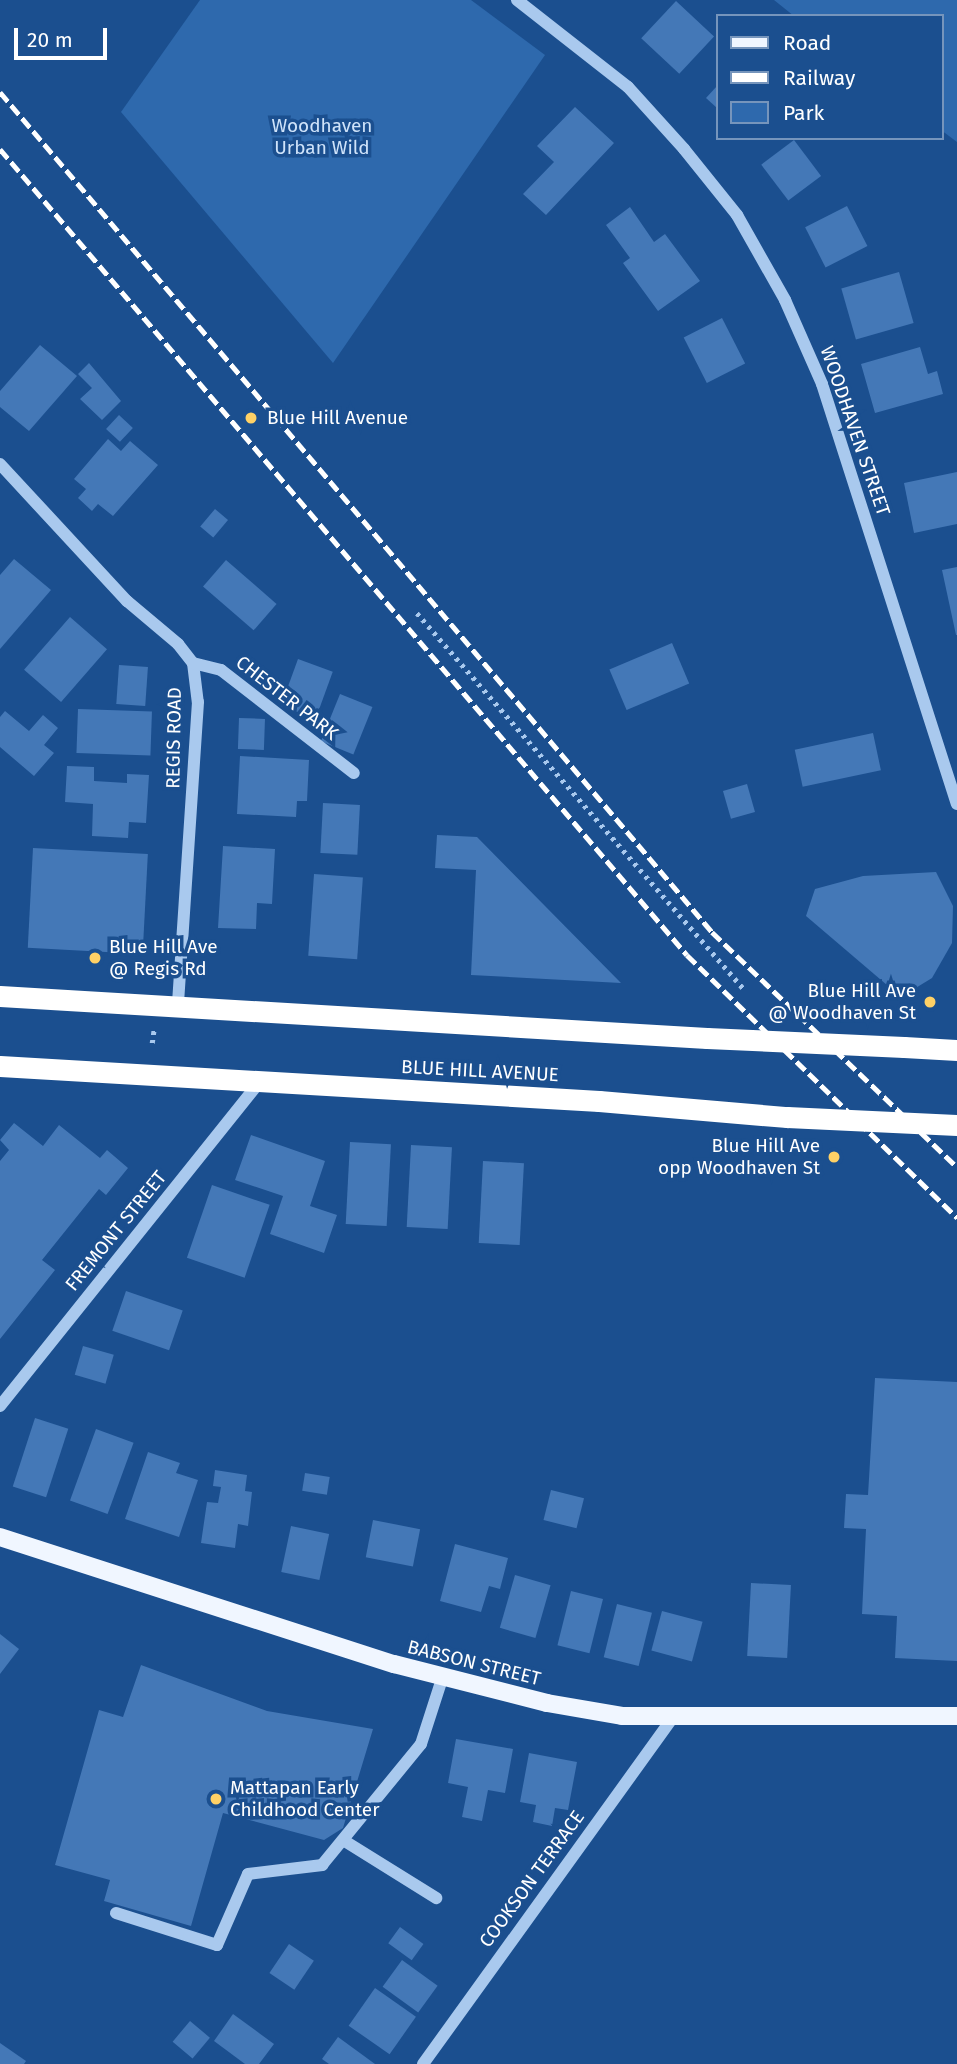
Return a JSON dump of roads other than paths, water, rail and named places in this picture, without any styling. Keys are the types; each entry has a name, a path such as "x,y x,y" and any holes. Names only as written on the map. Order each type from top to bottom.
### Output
{"highway":[{"path":"0,996 707,1038 957,1050"},
{"name":"BLUE HILL AVENUE","path":"0,1066 261,1080 787,1117 957,1125"}],"main road":[{"name":"BABSON STREET","path":"0,1537 443,1676 547,1703 622,1716 957,1716"}],"street":[{"name":"WOODHAVEN STREET","path":"517,0 628,87 684,149 737,215 785,300 822,384 957,804"},
{"name":"REGIS ROAD","path":"0,464 127,601 178,644 192,663 198,702 178,1006"},
{"name":"CHESTER PARK","path":"192,663 221,670 354,774"},
{"name":"FREMONT STREET","path":"0,1406 261,1080"},
{"path":"116,1913 218,1945 248,1874 322,1866 421,1744 443,1676"},
{"name":"COOKSON TERRACE","path":"423,2064 673,1717"},
{"path":"343,1840 436,1898"}],"railway":[{"path":"0,92 712,932 957,1167"},
{"path":"0,149 687,955 957,1218"}],"place":[{"name":"Blue Hill Avenue","path":"251,418"},
{"name":"Blue Hill Ave @ Regis Rd","path":"95,958"},
{"name":"Blue Hill Ave @ Woodhaven St","path":"930,1002"},
{"name":"Blue Hill Ave opp Woodhaven St","path":"834,1157"},
{"name":"Mattapan Early Childhood Center","path":"216,1799"}],"park label":[{"name":"Woodhaven Urban Wild","path":"322,137"}]}
